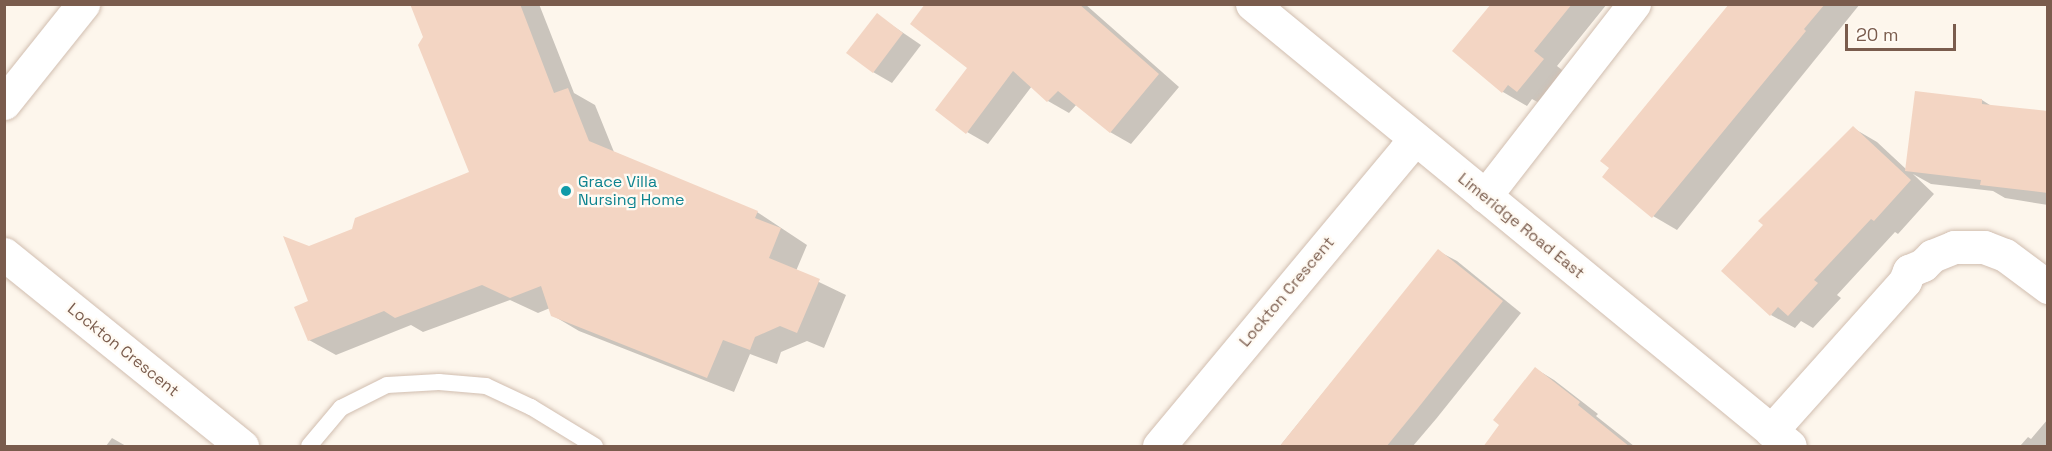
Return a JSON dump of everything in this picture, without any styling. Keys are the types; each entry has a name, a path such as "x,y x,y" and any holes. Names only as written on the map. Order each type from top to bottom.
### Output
{"street":[{"path":"4,104 83,4"},
{"name":"Limeridge Road East","path":"1252,4 1781,439"},
{"path":"1485,196 1634,4"},
{"name":"Lockton Crescent","path":"1159,447 1415,139"},
{"path":"1781,439 1905,281 1909,271 1923,265 1932,256 1954,247 1984,247 2005,255 2048,286"},
{"name":"Lockton Crescent","path":"4,255 242,447"}],"lane":[{"path":"309,447 341,408 387,385 439,382 486,386 531,407 595,447"}],"building":[{"name":"Grace Villa Nursing Home","path":"410,4 520,4 554,93 568,88 589,141 758,211 755,218 781,228 769,258 820,279 797,333 780,326 755,337 750,350 723,340 707,378 551,316 541,286 510,298 482,285 395,318 384,311 308,341 294,307 308,301 283,236 309,246 352,229 355,218 469,172 418,45 423,37"},
{"path":"925,4 1079,4 1159,74 1110,133 1058,91 1047,102 1013,71 966,134 935,110 967,68 910,24"},
{"path":"1491,4 1572,4 1534,51 1544,59 1517,92 1508,85 1502,93 1452,51"},
{"path":"1729,4 1825,4 1804,29 1806,31 1652,218 1602,177 1609,168 1600,161"},
{"path":"877,13 903,33 873,73 846,53"},
{"path":"1915,91 1982,99 1982,104 2048,111 2048,193 1980,185 1981,180 1905,171"},
{"path":"1853,126 1911,180 1874,221 1871,219 1814,280 1818,283 1788,316 1778,307 1770,316 1721,271 1763,225 1758,221"},
{"path":"1438,249 1503,301 1418,408 1386,447 1279,447"},
{"path":"1535,367 1580,402 1578,405 1630,447 1483,447 1499,425 1493,420"}],"place":[{"name":"Grace Villa Nursing Home","path":"566,191"}]}
